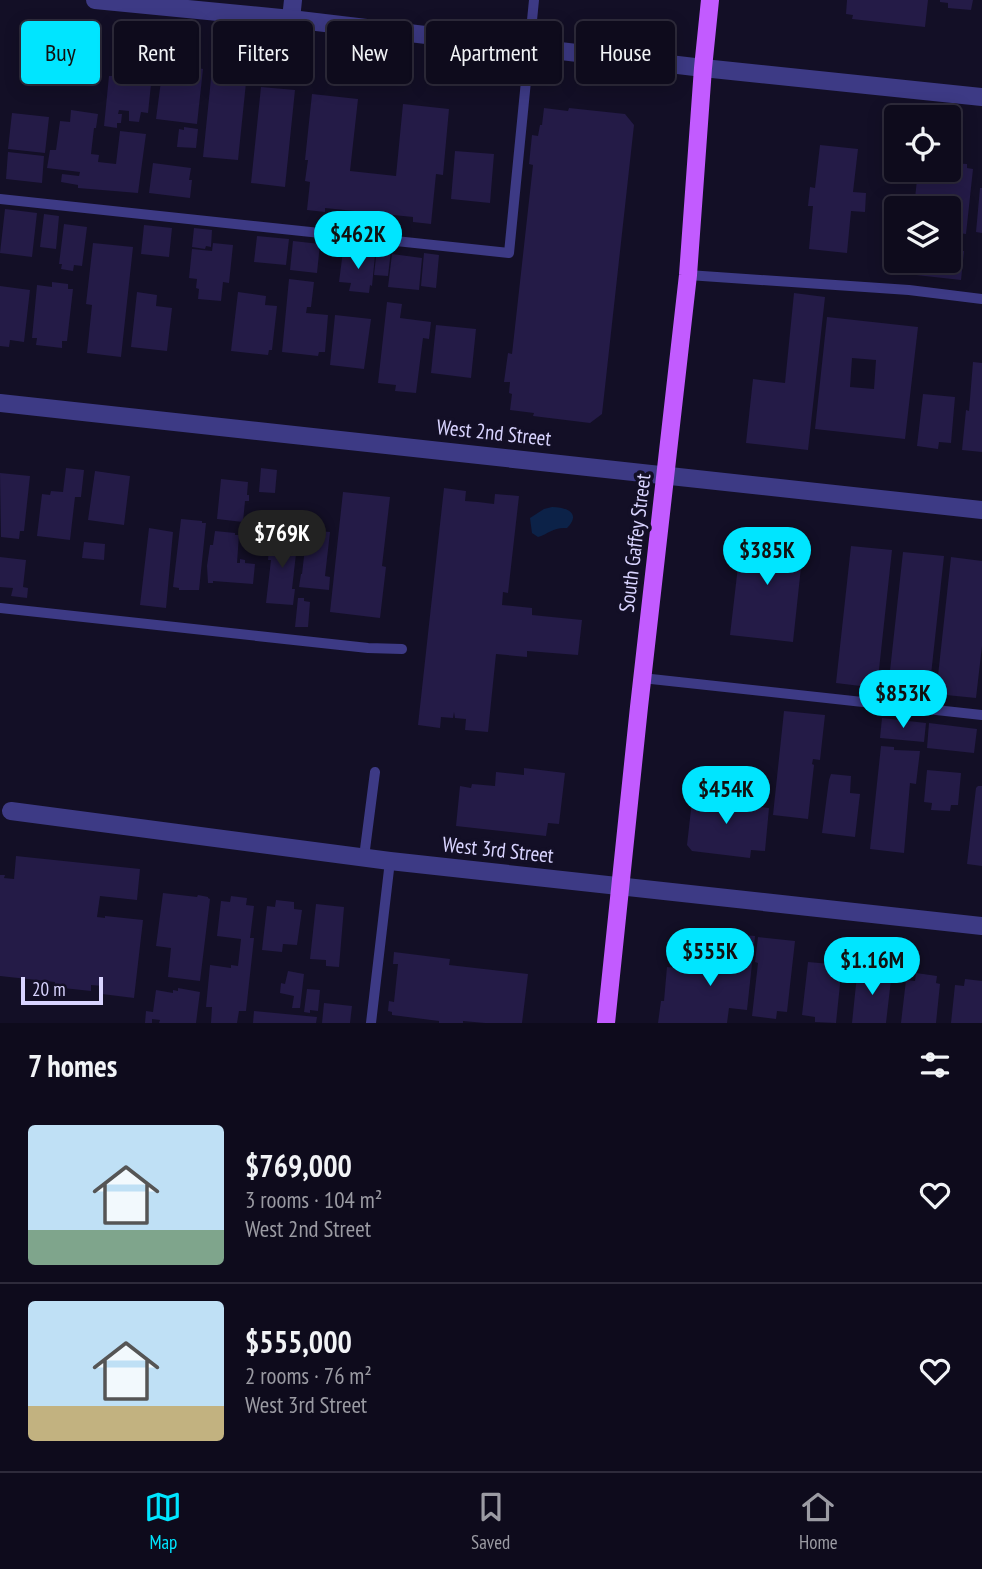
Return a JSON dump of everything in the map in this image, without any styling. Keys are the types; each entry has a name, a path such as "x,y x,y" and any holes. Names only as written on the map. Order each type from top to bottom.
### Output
{"main road":[{"name":"South Gaffey Street","path":"606,1023 688,275 710,0"}],"street":[{"path":"95,0 426,35"},
{"path":"291,19 293,0"},
{"path":"562,51 982,97"},
{"name":"West 2nd Street","path":"0,403 982,510"},
{"name":"West 3rd Street","path":"11,811 390,861 982,926"}],"lane":[{"path":"532,21 534,0"},
{"path":"0,199 509,253 526,84"},
{"path":"688,275 909,290 982,299"},
{"path":"0,608 368,648 402,649"},
{"path":"642,678 982,715"},
{"path":"364,857 375,772"},
{"path":"371,1023 390,861"}],"water":[{"path":"552,507 570,512 573,515 571,523 567,528 555,529 538,537 532,533 530,518"}],"building":[{"path":"847,0 928,0 925,27 852,19 853,15 846,14"},
{"path":"940,0 973,0 971,10 948,8 948,3"},
{"path":"199,68 203,69 197,124 156,119 161,84 199,84"},
{"path":"212,69 213,84 246,84 238,160 203,157"},
{"path":"109,76 114,76 114,84 151,84 148,113 141,112 139,122 129,121 129,111 119,110 118,114 122,114 121,123 117,123 117,128 104,126"},
{"path":"261,87 295,90 285,187 251,183"},
{"path":"312,94 358,99 350,171 396,176 403,104 449,109 443,175 436,174 431,224 413,222 413,217 325,208 325,212 307,210 310,182 305,181 308,160 305,160"},
{"path":"544,108 625,114 634,125 602,414 590,423 533,416 534,413 510,410 510,382 504,382 508,353 512,354 533,165 529,164 532,135 538,136"},
{"path":"71,110 98,114 91,154 99,155 98,162 116,164 120,131 146,134 138,193 78,188 78,185 61,182 62,174 79,176 80,172 47,168 50,150 56,150 60,121 70,122"},
{"path":"12,113 49,117 45,153 8,149"},
{"path":"184,127 198,129 196,148 177,147 179,129 184,130"},
{"path":"820,145 858,149 853,192 866,193 865,212 851,211 847,253 809,249 813,206 808,206 810,187 815,188"},
{"path":"455,151 494,154 490,203 451,199"},
{"path":"8,152 44,156 42,183 6,179"},
{"path":"153,163 191,168 190,198 149,193"},
{"path":"961,164 967,164 967,168 973,169 966,234 961,233 961,196 915,196 917,182 961,182"},
{"path":"982,188 982,233 976,232"},
{"path":"5,209 37,213 32,257 0,253"},
{"path":"44,214 59,216 56,249 40,247"},
{"path":"64,224 87,227 82,266 74,265 73,271 61,269 62,264 59,264"},
{"path":"144,225 172,228 169,257 141,254"},
{"path":"194,228 212,230 211,247 192,247"},
{"path":"257,236 289,239 286,265 254,262"},
{"path":"293,241 320,244 317,273 290,270"},
{"path":"93,243 133,247 121,357 87,353 92,305 86,304"},
{"path":"213,243 233,245 229,283 223,282 221,301 198,299 197,279 189,278 192,249 212,251"},
{"path":"377,248 391,250 388,276 374,275"},
{"path":"343,251 375,255 369,293 349,291 351,283 339,282"},
{"path":"961,251 964,251 961,280 907,274 961,273"},
{"path":"424,253 439,255 436,288 421,286"},
{"path":"392,254 422,258 419,290 388,287"},
{"path":"289,279 314,282 311,307 307,307 306,313 328,315 325,352 319,352 318,356 282,352"},
{"path":"52,282 68,284 68,289 73,289 67,341 62,341 62,348 36,345 37,338 32,338 37,285 52,287"},
{"path":"0,286 30,290 24,342 10,340 9,347 0,346"},
{"path":"137,292 157,295 156,306 172,308 167,351 131,347"},
{"path":"238,292 266,296 265,305 277,306 272,350 269,350 268,355 231,351"},
{"path":"794,293 825,297 808,450 746,443 753,379 785,383"},
{"path":"387,302 402,304 400,318 431,322 429,339 423,338 416,393 395,391 396,385 378,383"},
{"path":"335,315 371,319 364,369 330,365"},
{"path":"827,317 918,327 905,439 815,429","holes":["852,358 876,360 874,389 850,387"]},
{"path":"436,325 476,329 471,378 431,373"},
{"path":"973,362 982,363 982,452 962,450 966,410 969,411"},
{"path":"923,394 955,397 951,443 939,442 938,449 917,446"},
{"path":"66,468 84,470 81,497 75,497 70,540 37,536 42,494 50,495 51,491 63,492"},
{"path":"261,468 277,470 275,493 259,492"},
{"path":"95,471 130,476 124,525 88,520"},
{"path":"0,473 30,476 24,531 20,531 19,539 1,537"},
{"path":"221,479 248,482 249,501 245,501 243,522 217,519"},
{"path":"444,488 466,491 465,501 494,504 495,494 519,496 508,593 503,592 502,605 532,608 532,615 582,620 578,655 527,651 527,657 496,654 488,732 465,730 466,719 455,718 454,712 453,718 441,717 440,728 418,725"},
{"path":"343,492 390,497 382,566 386,567 380,618 330,612"},
{"path":"181,519 206,523 199,590 179,590 173,587"},
{"path":"149,528 173,532 166,608 140,605"},
{"path":"307,530 330,532 325,576 330,577 329,590 299,587"},
{"path":"215,531 239,535 237,563 240,563 240,559 245,560 245,563 255,564 253,584 213,581 208,583 207,566"},
{"path":"742,532 804,539 793,642 730,635"},
{"path":"274,534 298,536 292,589 295,589 293,605 266,603 271,560 268,560 269,549 272,550"},
{"path":"84,542 105,544 104,560 82,558"},
{"path":"851,546 892,550 877,688 836,683"},
{"path":"903,552 944,556 929,693 888,689"},
{"path":"0,557 26,560 23,587 28,588 27,598 11,596 13,588 0,587"},
{"path":"951,557 982,561 982,646 976,698 936,694"},
{"path":"298,598 310,602 308,627 295,627"},
{"path":"784,711 825,715 820,760 813,759 812,764 808,819 773,815"},
{"path":"882,718 926,723 924,742 880,738"},
{"path":"929,723 977,729 974,753 927,748"},
{"path":"881,746 894,747 894,750 920,751 916,784 910,783 904,853 870,849"},
{"path":"524,768 565,773 559,824 548,823 546,836 456,826 460,786 495,786 496,772 524,775"},
{"path":"927,770 961,773 958,805 951,805 950,811 931,810 932,803 924,802"},
{"path":"831,774 851,776 850,793 860,794 855,837 822,833"},
{"path":"978,786 982,786 982,866 967,864"},
{"path":"693,792 742,798 741,805 769,808 765,851 751,850 750,858 692,851 687,845"},
{"path":"16,856 140,869 137,900 100,896 97,917 143,920 134,998 102,994 103,986 91,985 91,991 54,987 55,982 0,976 0,875 14,879"},
{"path":"163,893 198,895 210,899 200,981 168,977 171,948 156,946"},
{"path":"231,896 247,898 246,905 254,906 250,938 254,938 246,1011 239,1011 237,1023 211,1023 212,1007 206,1007 210,965 231,968 231,965 238,966 241,939 217,936 221,901 230,902"},
{"path":"276,900 294,902 294,909 302,910 297,945 283,944 282,952 262,950 267,906 275,907"},
{"path":"316,904 344,907 339,967 326,966 326,960 310,959"},
{"path":"730,934 755,936 747,1010 729,1008 727,1023 658,1023 661,1001 664,1001 667,967 726,973"},
{"path":"758,937 795,941 787,1012 777,1011 776,1019 752,1016"},
{"path":"394,952 450,959 449,965 528,974 522,1023 439,1023 392,1015 392,1012 388,1011 389,1001 394,1002 398,964 393,964"},
{"path":"808,962 842,965 836,1023 815,1022 815,1017 802,1015"},
{"path":"868,968 892,971 886,1023 852,1023 857,975 867,976"},
{"path":"288,971 304,974 300,1008 292,1008 294,996 280,993 281,983 285,984"},
{"path":"916,973 937,976 936,983 940,984 936,1023 901,1023 906,980 915,981"},
{"path":"965,979 982,981 982,1023 951,1023 955,985 964,986"},
{"path":"178,988 200,992 196,1023 159,1023 160,1020 152,1019 152,1023 145,1023 146,1011 153,1012 156,990 173,993 173,990 178,991"},
{"path":"307,989 320,990 318,1011 304,1012"},
{"path":"324,1003 352,1006 350,1023 322,1023"},
{"path":"254,1011 317,1017 316,1023 253,1023"}]}
